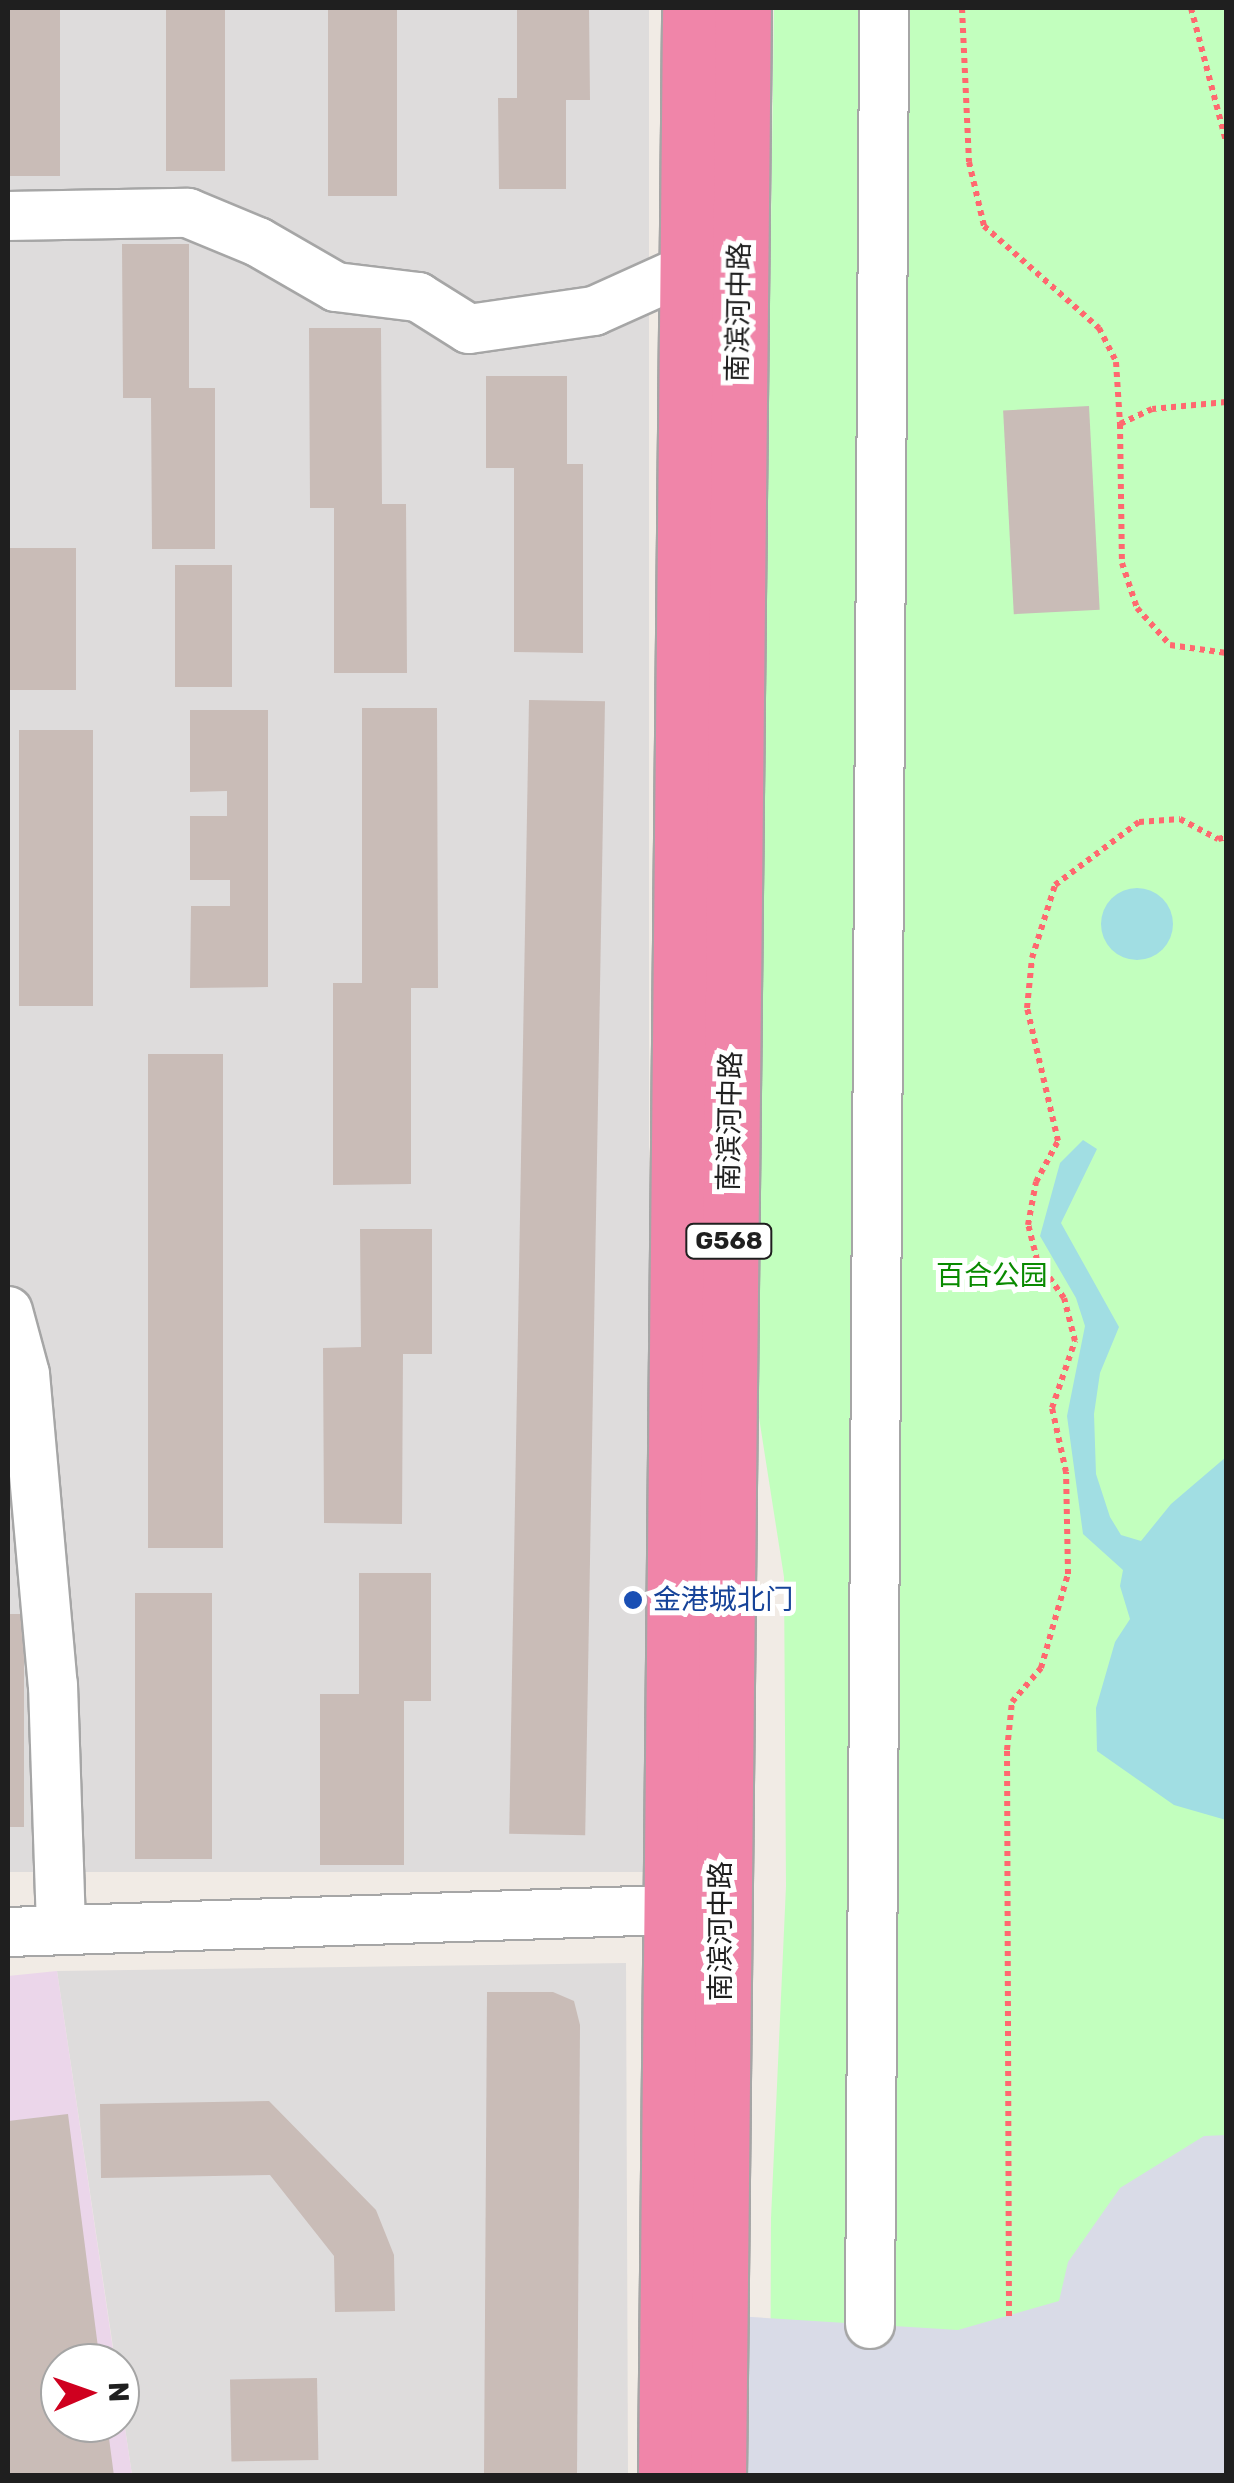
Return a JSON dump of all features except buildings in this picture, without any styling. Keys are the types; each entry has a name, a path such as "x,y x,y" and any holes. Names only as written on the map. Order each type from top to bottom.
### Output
{"highway":[{"name":"南滨河中路","path":"666,2476 668,1910 690,8"},
{"name":"南滨河中路","path":"718,2476 743,8"}],"street":[{"path":"870,2324 884,8"},
{"path":"8,216 188,213 258,242 336,287 418,297 470,329 594,311 687,269"},
{"path":"8,1311 25,1374 49,1646 61,1930"},
{"path":"8,1932 668,1910"}],"path":[{"path":"962,8 969,162 984,226 1099,328 1116,362 1122,563 1137,608 1170,645 1226,652"},
{"path":"1192,8 1226,141"},
{"path":"1120,424 1152,409 1226,402"},
{"path":"1009,2316 1007,1750 1012,1702 1042,1668 1068,1574 1066,1472 1052,1408 1075,1341 1064,1298 1037,1260 1028,1225 1036,1182 1058,1141 1026,1008 1032,958 1055,885 1140,822 1180,819 1218,840 1226,837"}],"shaded area":[{"path":"8,8 649,8 649,1872 8,1872"},
{"path":"626,1963 628,2475 132,2475 127,2443 140,2443 140,2343 112,2343 57,1971"},
{"path":"57,1971 112,2343 40,2343 40,2443 127,2443 132,2475 8,2476 8,1976"},
{"path":"1226,2135 1226,2475 718,2476 719,2315 958,2330 1059,2301 1068,2262 1120,2188 1204,2136"}],"green space":[{"name":"百合公园","path":"774,8 1226,8 1226,2475 770,2475 771,2218 786,1886 784,1577 755,1392"}],"water":[{"path":"1137,888 1163,898 1173,924 1163,950 1137,960 1111,950 1101,924 1111,898"},
{"path":"1083,1140 1097,1149 1061,1223 1119,1327 1100,1373 1094,1414 1096,1474 1110,1517 1121,1535 1141,1541 1171,1504 1226,1457 1226,1820 1174,1805 1097,1751 1096,1708 1115,1642 1130,1619 1120,1586 1123,1570 1083,1534 1067,1416 1085,1326 1076,1298 1040,1236 1060,1163"}],"place":[{"name":"金港城北门","path":"633,1600"}]}
